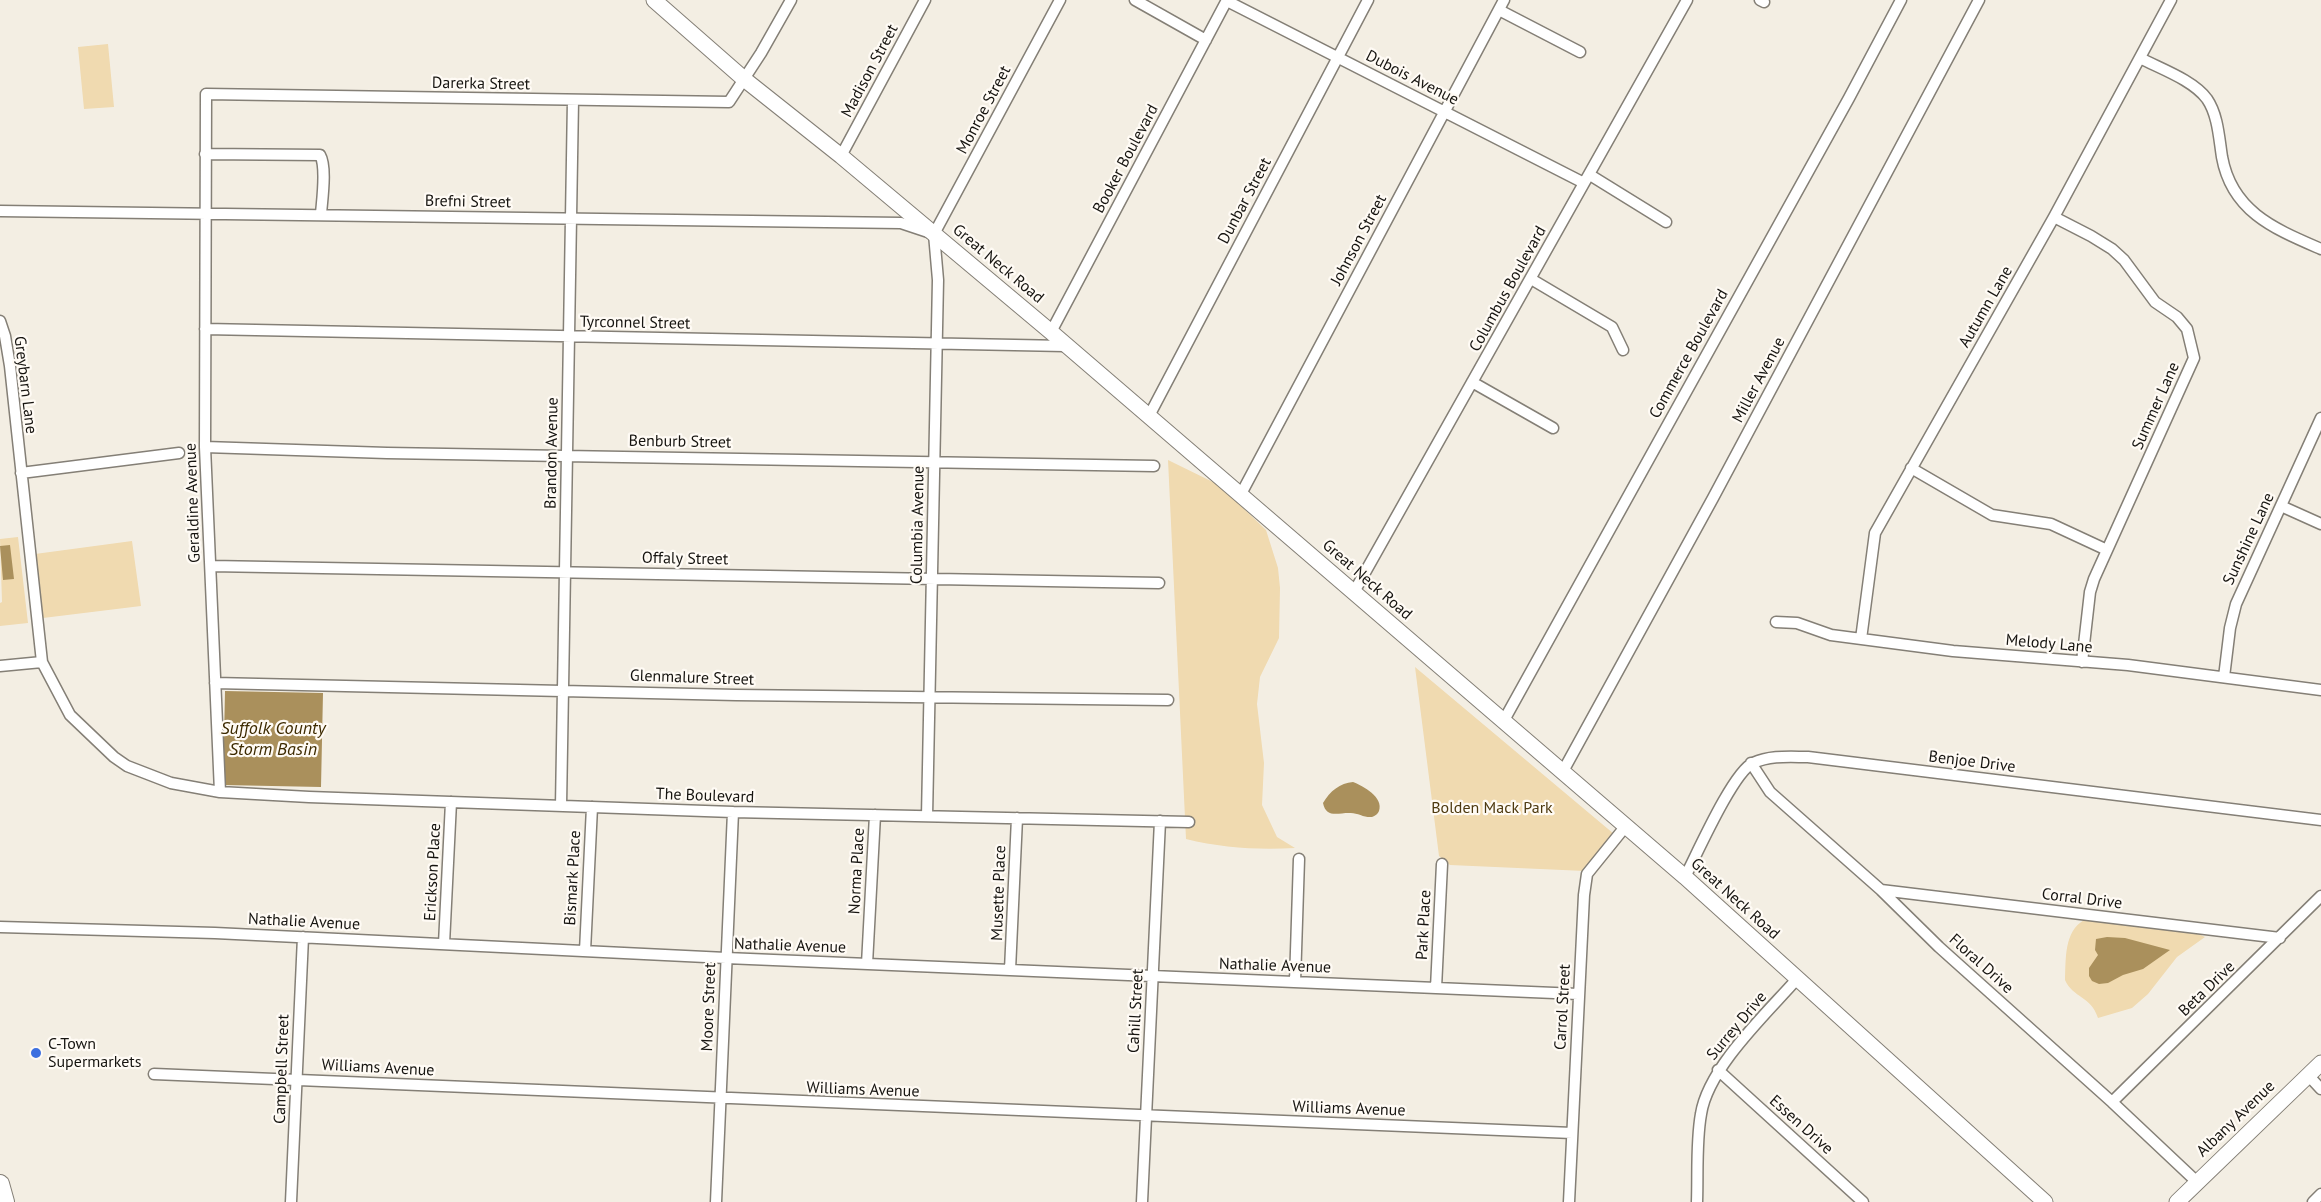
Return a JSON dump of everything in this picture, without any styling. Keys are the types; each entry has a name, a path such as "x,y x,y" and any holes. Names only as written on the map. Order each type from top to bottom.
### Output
{"main road":[{"name":"Great Neck Road","path":"655,1 744,79 841,156 1051,332 1685,877 1796,980 2045,1202"},
{"name":"Albany Avenue","path":"2177,1202 2321,1063"},
{"path":"0,1184 5,1202"}],"street":[{"path":"744,79 791,0"},
{"name":"Madison Street","path":"841,156 925,0"},
{"name":"Monroe Street","path":"934,234 1060,0"},
{"path":"1135,0 1206,40"},
{"name":"Booker Boulevard","path":"1051,332 1227,0"},
{"name":"Dubois Avenue","path":"1227,0 1444,112 1587,179 1666,222"},
{"name":"Dunbar Street","path":"1149,416 1368,0"},
{"name":"Columbus Boulevard","path":"1354,592 1687,0"},
{"name":"Commerce Boulevard","path":"1503,722 1901,0"},
{"name":"Miller Avenue","path":"1562,773 1713,498 1979,0"},
{"name":"Autumn Lane","path":"1860,639 1875,533 2054,217 2172,0"},
{"path":"1502,5 1580,52"},
{"name":"Johnson Street","path":"1241,494 1502,5"},
{"path":"2140,58 2191,85 2206,99 2216,119 2226,177 2240,198 2257,216 2278,231 2321,249"},
{"name":"Darerka Street","path":"206,94 729,102 744,79"},
{"name":"Geraldine Avenue","path":"206,94 206,447 220,792"},
{"name":"Brandon Avenue","path":"561,806 573,100"},
{"path":"205,154 320,155 323,169 321,214"},
{"name":"Brefni Street","path":"0,211 901,224 934,234"},
{"name":"Summer Lane","path":"2054,217 2091,236 2112,249 2124,260 2155,302 2176,317 2187,329 2194,358 2090,592 2082,662"},
{"name":"Columbia Avenue","path":"927,816 938,275 934,234"},
{"path":"1531,279 1612,327 1623,350"},
{"name":"Greybarn Lane","path":"0,321 10,366 42,662"},
{"name":"Tyrconnel Street","path":"205,329 1065,346"},
{"path":"1472,382 1553,428"},
{"name":"Sunshine Lane","path":"2224,677 2230,628 2236,604 2321,418"},
{"name":"Benburb Street","path":"206,447 1154,466"},
{"path":"21,473 179,453"},
{"path":"1911,468 1992,515 2052,524 2107,550"},
{"path":"2281,506 2321,524"},
{"name":"Offaly Street","path":"211,566 1159,583"},
{"name":"Melody Lane","path":"1776,622 1797,623 1831,635 1953,651 2128,665 2321,690"},
{"path":"0,666 42,662"},
{"name":"The Boulevard","path":"42,662 70,715 122,764 171,783 220,792 733,812 1189,822"},
{"name":"Glenmalure Street","path":"215,683 929,698 1168,700"},
{"name":"Benjoe Drive","path":"1751,763 1778,757 1808,757 2321,820"},
{"path":"1685,877 1734,784 1751,763"},
{"name":"Floral Drive","path":"1751,763 1770,792 1881,890 2197,1182"},
{"name":"Erickson Place","path":"444,944 452,802"},
{"name":"Bismark Place","path":"585,951 592,807"},
{"name":"Moore Street","path":"716,1202 733,812"},
{"name":"Norma Place","path":"867,964 874,815"},
{"name":"Musette Place","path":"1010,970 1017,818"},
{"name":"Cahill Street","path":"1142,1202 1160,821"},
{"name":"Carrol Street","path":"1569,1202 1578,994 1587,874 1625,827"},
{"path":"1295,982 1299,859"},
{"name":"Park Place","path":"1436,988 1442,864"},
{"name":"Corral Drive","path":"1881,890 2280,938"},
{"name":"Beta Drive","path":"2112,1102 2321,896"},
{"name":"Nathalie Avenue","path":"0,927 303,937 726,958 1578,994"},
{"name":"Campbell Street","path":"291,1202 303,937"},
{"name":"Surrey Drive","path":"1697,1202 1701,1113 1718,1070 1796,980"},
{"name":"Essen Drive","path":"1718,1070 1863,1202"},
{"name":"Williams Avenue","path":"153,1074 1572,1133"},
{"path":"2308,1075 2321,1089"},
{"path":"2313,1202 2321,1194"}],"green space":[{"path":"108,44 114,107 84,109 78,47"},
{"path":"1168,460 1219,485 1266,530 1278,568 1280,588 1279,638 1260,677 1257,704 1264,763 1262,805 1277,837 1295,848 1240,848 1186,839"},
{"path":"18,537 28,623 0,626 0,603 2,602 0,539"},
{"path":"132,541 141,606 43,618 35,554"},
{"name":"Bolden Mack Park","path":"1415,667 1614,834 1585,871 1450,865 1439,856"},
{"path":"2084,920 2192,931 2205,937 2177,957 2148,994 2132,1008 2098,1018 2091,1005 2068,986 2065,980 2069,938 2077,925"}],"water":[{"path":"10,545 14,579 3,580 0,546"},
{"name":"Suffolk County Storm Basin","path":"225,691 323,693 321,787 223,785"},
{"path":"1353,782 1376,797 1380,806 1379,812 1372,817 1352,813 1333,814 1324,808 1323,803 1332,791"},
{"path":"2125,938 2170,950 2143,969 2123,975 2108,983 2099,984 2092,981 2089,968 2098,955 2095,950 2096,939"}],"place":[{"name":"C‑Town Supermarkets","path":"36,1053"}]}
